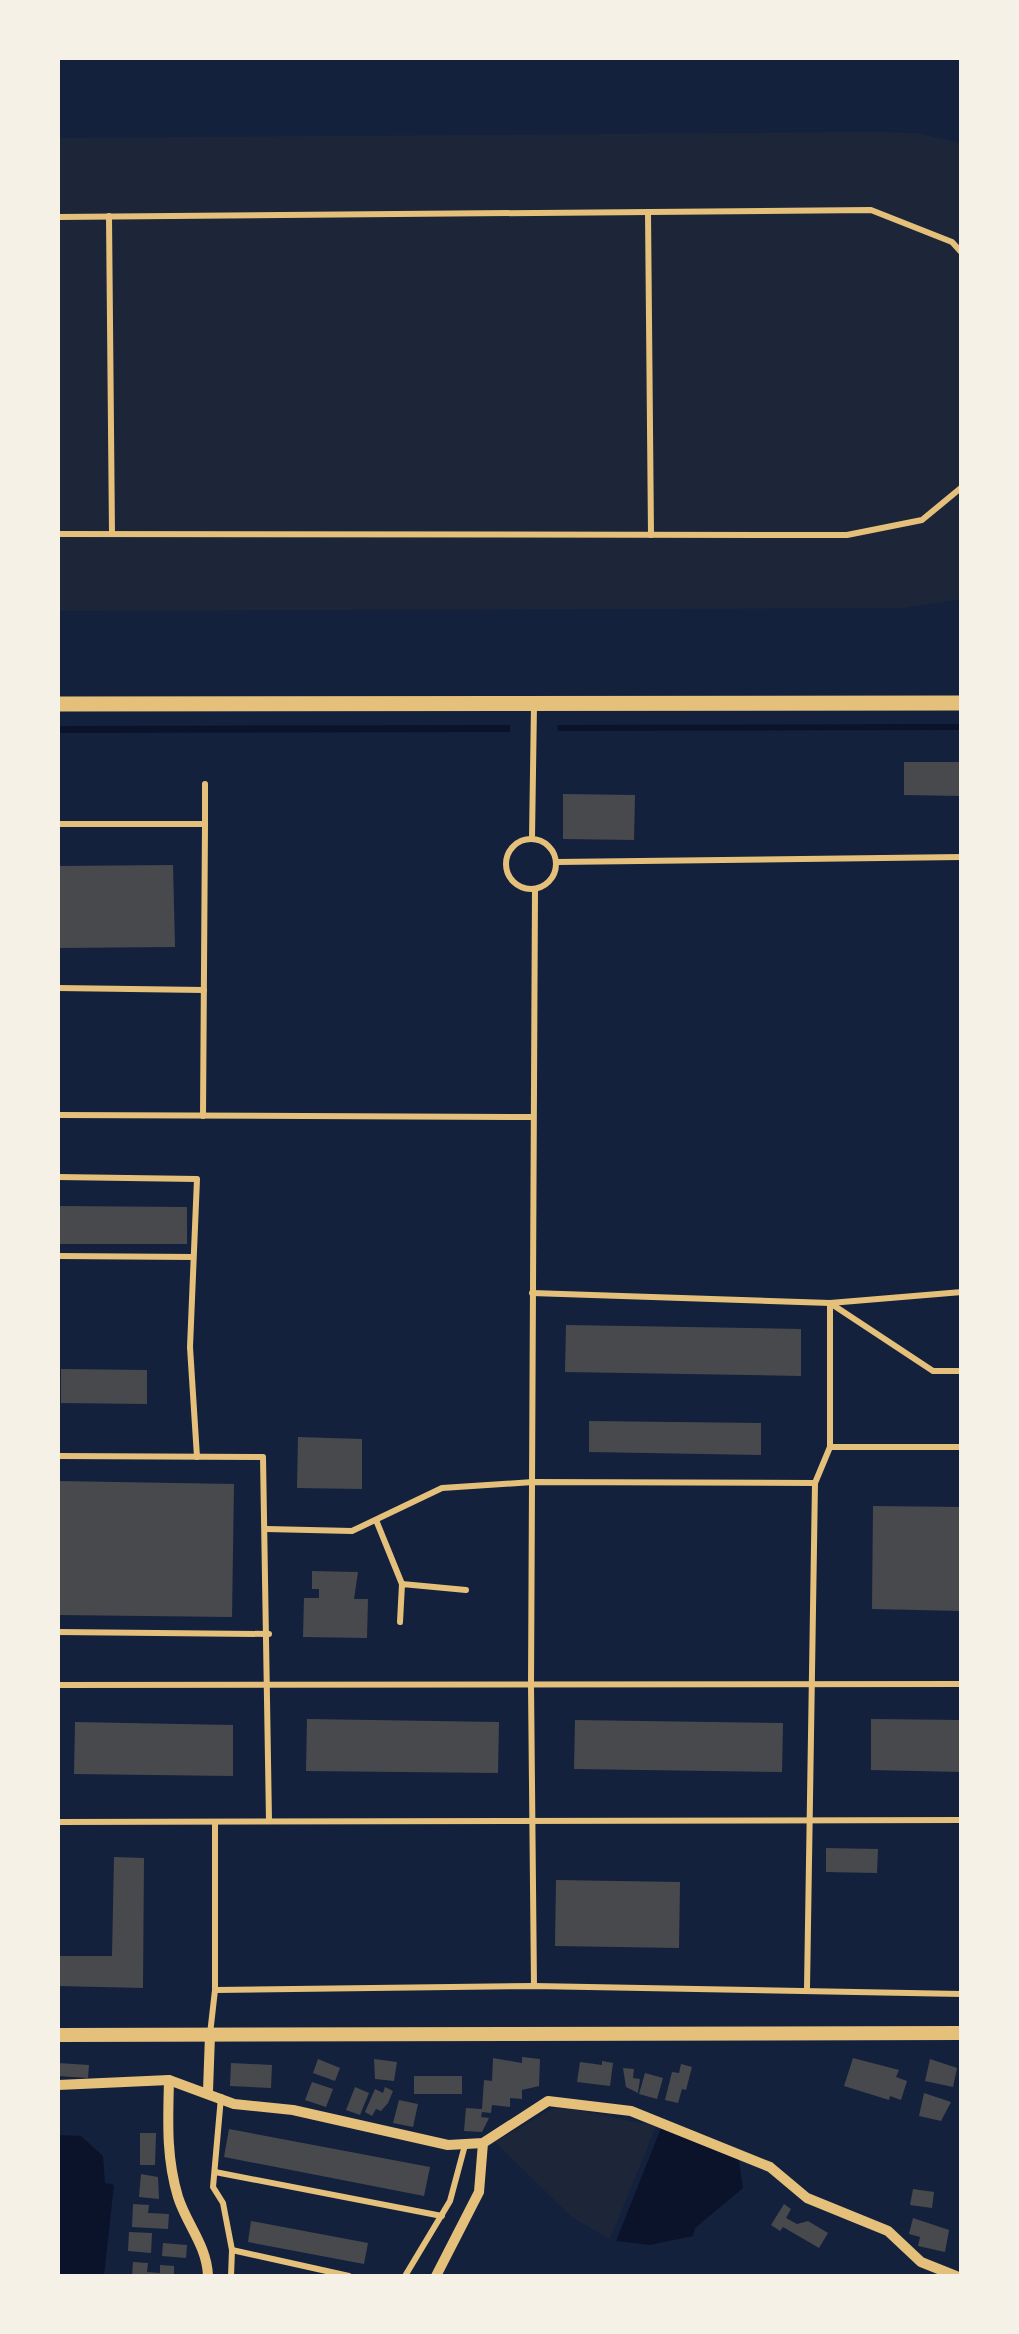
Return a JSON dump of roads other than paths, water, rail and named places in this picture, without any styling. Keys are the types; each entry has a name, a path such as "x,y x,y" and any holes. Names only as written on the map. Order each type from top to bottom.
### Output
{"main road":[{"path":"58,704 962,703"}],"street":[{"path":"58,2034 962,2033"},
{"path":"208,2091 210,2035"},
{"path":"169,2080 167,2155 180,2202 207,2258 208,2276"},
{"path":"58,2086 169,2080 208,2091 234,2104 293,2110 448,2144 484,2143 548,2101 632,2111 770,2167 807,2198 888,2231 921,2262 956,2276"},
{"path":"436,2276 480,2192 484,2143"}],"lane":[{"path":"58,216 871,210 952,242 962,253"},
{"path":"648,212 651,534"},
{"path":"109,216 112,534"},
{"path":"58,534 847,535 922,520 962,487"},
{"path":"532,838 534,704"},
{"path":"204,1116 205,784"},
{"path":"58,824 205,824"},
{"path":"532,838 553,850 556,862 546,884 535,890 512,882 505,859 510,848 532,838"},
{"path":"556,862 962,857"},
{"path":"534,1986 530,1685 535,890"},
{"path":"58,988 204,990"},
{"path":"58,1115 532,1117"},
{"path":"58,1177 198,1179 190,1346 198,1456"},
{"path":"58,1256 193,1257"},
{"path":"532,1293 830,1304 962,1292"},
{"path":"830,1304 933,1371 962,1371"},
{"path":"808,1988 815,1483 830,1447 830,1304"},
{"path":"830,1447 962,1447"},
{"path":"58,1456 263,1457 270,1685 269,1821"},
{"path":"266,1530 352,1531 442,1488 533,1482 815,1483"},
{"path":"376,1520 402,1584 400,1622"},
{"path":"402,1584 466,1590"},
{"path":"58,1632 269,1634"},
{"path":"58,1684 962,1684"},
{"path":"58,1822 962,1820"},
{"path":"210,2035 215,1821"},
{"path":"214,1990 534,1986 808,1988 962,1994"},
{"path":"221,2098 213,2187 223,2204 232,2250 231,2276"},
{"path":"405,2276 450,2201 465,2144"},
{"path":"215,2172 442,2216"},
{"path":"232,2250 349,2276"}]}
